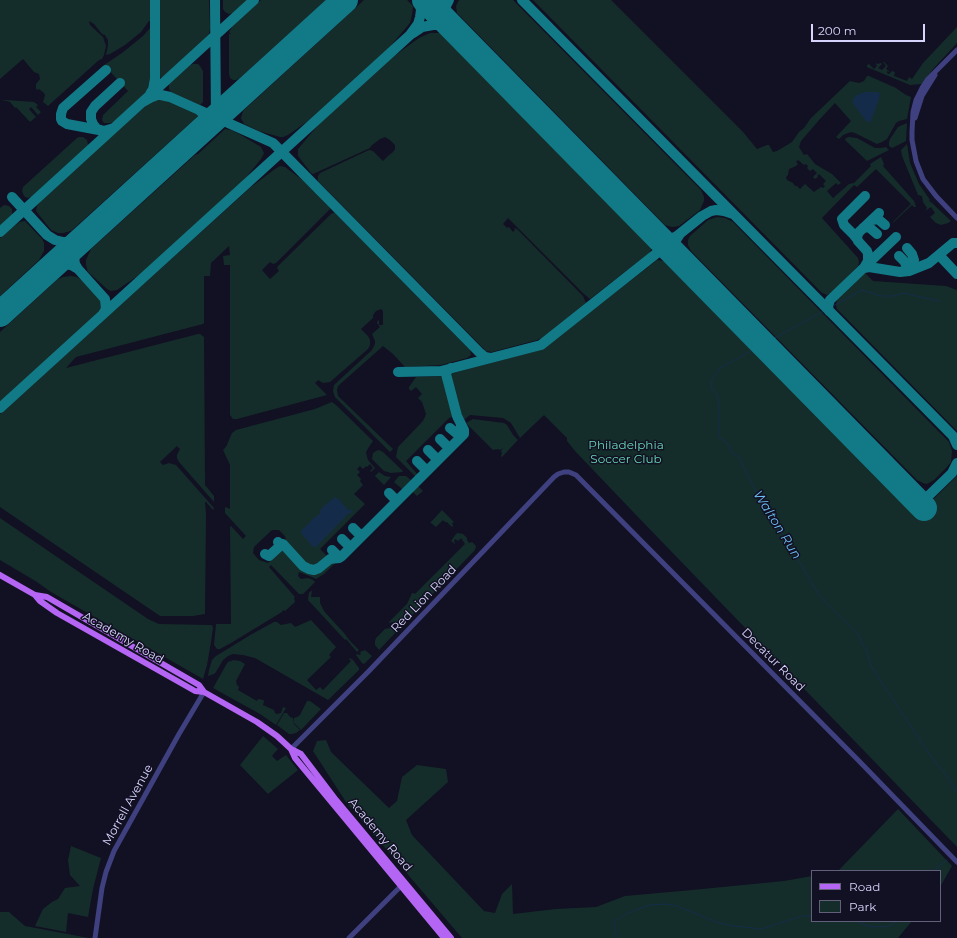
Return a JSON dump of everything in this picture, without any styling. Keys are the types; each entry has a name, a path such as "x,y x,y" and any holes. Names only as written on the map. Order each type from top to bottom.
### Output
{"main road":[{"name":"Academy Road","path":"0,575 35,595 47,597 199,685 204,692 257,722 277,736 291,749 301,754 444,938"},
{"name":"Academy Road","path":"403,884 451,938"}],"street":[{"path":"957,50 928,79 919,93 913,112 912,132 916,161 923,179 936,196 957,218"},
{"path":"912,132 919,104 926,90 943,64"},
{"name":"Red Lion Road","path":"291,749 368,672 554,477 564,472 574,473"},
{"name":"Decatur Road","path":"574,473 957,862"},
{"name":"Morrell Avenue","path":"95,938 102,888 114,851 204,692"},
{"path":"349,938 403,884"}],"green space":[{"path":"0,0 151,0 151,21 149,21 141,32 125,45 106,55 108,40 94,24 89,21 90,25 103,37 106,46 104,55 102,59 99,60 48,106 43,102 45,95 44,93 36,88 36,84 40,79 39,74 34,72 23,59 0,79"},
{"path":"160,0 209,0 210,28 209,34 162,78 160,77"},
{"path":"223,0 248,0 233,13 229,14 223,9"},
{"path":"261,0 326,0 240,78 233,80 230,78 229,74 229,34 231,34 229,32 233,26"},
{"path":"364,0 407,0 413,6 410,23 388,49 308,121 288,135 280,137 259,131 244,124 241,118 243,111"},
{"path":"459,0 513,0 701,190 704,201 700,210 679,226 672,227 665,225 457,13 456,6"},
{"path":"533,0 611,0 743,132 757,149 769,145 773,152 792,142 811,118 850,81 859,83 864,81 867,76 869,76 896,88 911,97 907,119 896,123 887,139 877,144 851,132 843,135 839,139 836,137 851,121 835,103 801,141 799,147 804,155 807,154 815,164 832,174 841,183 838,185 836,183 827,191 833,198 849,184 854,183 871,166 870,164 881,157 884,164 883,166 914,201 916,207 912,205 892,223 911,204 876,169 857,187 854,185 822,218 858,258 858,266 832,292 827,295 822,293","holes":["798,160 804,165 806,164 810,171 813,169 817,173 813,177 815,179 819,174 826,181 823,184 825,186 823,188 821,187 814,192 805,184 800,189 787,180 786,177 789,169 796,166 798,164 796,162"]},
{"path":"957,27 957,43 921,84 910,85 867,67 869,64 874,69 877,66 876,63 881,63 882,64 878,68 882,70 886,66 884,62 888,66 886,69 889,72 887,71 887,73 889,74 892,71 895,72 894,76 907,81 909,77 912,79 923,63"},
{"path":"150,28 151,77 147,90 116,120 111,123 104,123 102,120 103,115 128,91 104,65 122,53 143,36"},
{"path":"430,33 440,33 652,248 649,253 590,299 508,218 503,224 507,228 509,227 513,232 515,230 514,228 517,229 583,296 586,303 542,338 537,340 492,352 486,351 318,181 318,176 320,173 369,150 373,151 383,161 395,149 395,145 390,140 385,137 380,139 370,148 313,174 298,156 298,149 319,124 394,56 419,38"},
{"path":"193,64 198,64 203,71 203,102 200,105 172,93 169,89 169,84"},
{"path":"159,99 195,113 197,117 71,231 58,233 51,230 36,211 37,206 42,199 147,104"},
{"path":"1,100 34,102 38,105 36,107 41,112 38,115 31,107 29,109 36,117 30,122 10,102"},
{"path":"907,123 906,141 892,148 889,146 890,139 898,127"},
{"path":"225,129 241,135 261,147 264,153 261,159 244,180 142,273 117,290 111,291 107,289 88,272 86,260 91,249"},
{"path":"79,137 83,137 87,140 88,145 32,197 27,198 24,196 22,191 23,187"},
{"path":"849,137 857,138 875,148 886,147 889,150 867,161 845,140"},
{"path":"907,144 910,163 919,184 930,200 929,201 951,221 948,223 941,225 936,223 930,217 935,213 931,207 925,211 927,208 923,202 922,196 918,195 902,156 901,150"},
{"path":"280,166 285,167 304,181 330,209 276,263 273,264 270,262 262,270 270,279 279,271 277,268 278,266 331,214 335,213 470,350 471,355 467,358 441,365 405,367 383,346 338,386 338,396 393,449 390,452 335,397 333,391 334,385 372,350 375,341 372,334 380,327 377,322 379,320 379,325 383,325 383,311 381,309 376,311 373,318 361,329 370,340 368,349 330,382 323,383 318,380 315,383 327,395 233,419 230,415 230,265 224,265 223,256 230,255 229,246 211,263 210,276 204,276 203,324 76,357 66,368 198,334 204,337 205,485 214,496 214,502 179,462 177,455 180,449 177,446 160,462 163,465 169,463 176,465 214,508 213,510 205,502 205,614 193,616 160,616 0,507 0,414 251,187"},
{"path":"4,205 9,206 12,209 12,215 0,226 0,208"},
{"path":"717,217 725,218 733,222 949,442 952,451 951,462 934,480 927,484 917,480 691,251 688,245 690,236 708,220"},
{"path":"25,221 42,239 44,243 44,251 39,260 0,296 0,238 14,226"},
{"name":"Philadelphia Soccer Club","path":"657,260 664,261 916,516 957,476 957,847 637,516 575,451 567,441 567,438 544,415 520,438 511,423 503,418 470,415 465,419 462,419 459,415 450,379 450,376 453,373 543,349"},
{"path":"865,273 873,281 946,286 957,290 957,431 837,309 837,300"},
{"path":"71,276 77,277 83,281 101,301 103,305 102,310 0,402 0,332 58,279"},
{"path":"444,376 454,415 448,419 406,461 418,475 418,477 416,477 396,457 398,447 422,422 426,414 422,402 418,398 422,394 416,387 411,391 409,387 416,377"},
{"path":"332,402 373,441 366,453 368,460 375,468 371,472 370,471 373,468 370,464 363,469 360,466 357,469 360,472 357,475 361,479 360,481 363,485 354,494 365,504 320,549 328,557 319,566 313,568 304,564 287,545 285,536 279,530 272,530 254,547 253,553 259,560 268,563 283,548 302,568 309,571 319,571 332,561 334,564 324,574 316,579 299,572 298,576 301,579 308,578 315,582 303,594 299,594 271,565 269,567 295,597 295,602 285,611 283,610 231,643 217,649 214,645 216,624 231,624 230,527 231,526 243,539 246,536 225,513 225,507 230,509 230,465 223,450 226,447 232,433 236,430 315,409"},
{"path":"473,419 504,423 518,440 502,457 501,451 503,448 500,450 493,450 466,423"},
{"path":"379,450 403,471 391,473 384,471 372,459 373,453"},
{"path":"379,472 385,476 391,477 384,485 375,476"},
{"path":"399,476 406,476 412,481 405,489 402,489 394,482"},
{"path":"416,486 423,491 417,496 412,491"},
{"path":"442,510 454,522 452,523 452,527 443,520 436,527 430,523"},
{"path":"0,518 148,619 159,624 212,625 211,642 203,679 51,592 0,560"},
{"path":"458,533 463,534 469,543 472,542 476,546 475,550 402,626 396,622 389,623 407,604 412,593 415,594 465,544 461,538 458,541 455,539 455,544 451,541"},
{"path":"311,591 311,597 320,597 320,603 324,611 359,650 357,652 308,600 309,593"},
{"path":"311,620 336,647 329,655 331,657 307,680 316,690 320,687 323,690 351,661 349,659 350,658 359,668 359,670 328,700 255,658 243,655 233,654 228,656 223,660 214,674 208,676 212,660 216,656 274,622 281,625 291,623 295,627"},
{"path":"390,628 397,631 379,650 375,645 376,638 385,629"},
{"path":"365,650 372,656 364,664 356,655 361,654 360,652"},
{"path":"234,660 245,664 236,681 239,687 238,690 257,701 258,699 263,700 263,705 274,710 277,714 281,713 283,707 286,708 276,725 260,714 213,688 228,662"},
{"path":"307,701 310,701 321,709 301,730 294,723 294,718 300,715"},
{"path":"284,713 287,713 293,718 294,724 300,730 296,733 289,734 277,725"},
{"path":"263,736 278,749 272,756 277,761 286,755 298,770 268,794 240,765"},
{"path":"326,740 331,752 389,808 397,801 402,777 417,765 446,769 448,782 406,820 412,835 484,911 495,913 502,894 512,884 513,914 556,909 596,907 625,896 784,881 811,876 811,922 911,922 898,938 462,938 346,802 313,751 317,741"},
{"path":"898,809 952,866 941,885 941,870 839,870"},
{"path":"71,846 101,858 88,917 68,913 66,932 35,926 43,909 58,899 65,888 80,886 70,875 68,860"},
{"path":"0,912 9,912 25,926 89,938 0,938"}],"water":[{"path":"865,92 878,92 880,94 870,122 866,121 853,103 853,99 857,95"},
{"path":"335,497 341,501 347,510 351,510 353,512 348,514 316,547 313,547 301,531 320,514 323,507"}],"waterway":[{"name":"Walton Run","path":"939,301 905,293 893,296 881,296 862,290 720,368 712,380 711,389 717,394 719,408 719,437 727,443 732,453 739,457 765,510 783,534 819,595 857,633 865,648 872,667 957,793"},
{"name":"Walton Run","path":"934,870 947,860"},
{"name":"Walton Run","path":"617,938 614,922 626,914 650,905 666,904 677,906 716,922 734,926 762,929 802,916 811,916"},
{"name":"Walton Run","path":"858,922 871,927 889,926 895,922"}],"taxiway":[{"path":"150,94 153,89 155,79 155,0"},
{"path":"215,0 216,118"},
{"path":"0,232 254,0"},
{"path":"0,408 410,35 418,24 420,17 421,10 419,0"},
{"path":"426,0 438,4 448,0"},
{"path":"449,0 444,10 445,16 453,29"},
{"path":"522,0 953,436 957,445"},
{"path":"413,33 422,27 433,25 442,25 455,31"},
{"path":"106,70 63,108 61,119 67,124 104,131 114,128"},
{"path":"101,130 97,129 93,124 91,112 95,106 120,83"},
{"path":"143,102 157,95 170,97 273,143 479,352 485,357 490,358"},
{"path":"210,112 224,108 235,101"},
{"path":"198,134 205,121 204,115 200,111"},
{"path":"857,239 844,225 842,219 865,196"},
{"path":"12,197 47,235 55,240 73,242 90,232"},
{"path":"652,230 664,238 671,239 711,211 724,211 733,214"},
{"path":"865,266 868,261 868,254 858,241 857,237 859,232 879,213"},
{"path":"872,220 878,219 885,225"},
{"path":"863,228 868,227 877,234"},
{"path":"680,234 676,240 675,248 677,255 682,261"},
{"path":"829,311 828,306 830,300 896,237"},
{"path":"78,243 75,249 74,257 75,264 78,269"},
{"path":"864,268 869,267 900,272 909,271 929,263 953,243 957,243"},
{"path":"906,271 912,267 914,260 912,254 907,248"},
{"path":"398,372 441,371 541,345 657,253 665,251 676,255"},
{"path":"939,255 957,274"},
{"path":"899,256 907,266 905,270 901,272"},
{"path":"50,269 60,264 71,265 78,269 105,299 106,309 103,314"},
{"path":"417,461 425,469 429,469 464,434 464,430 457,416 446,374 451,368"},
{"path":"450,428 458,434 461,426"},
{"path":"440,439 448,447 451,447"},
{"path":"428,450 436,458 440,458"},
{"path":"920,504 952,473 957,463"},
{"path":"332,550 338,556 342,556 429,469"},
{"path":"389,493 395,499 399,499"},
{"path":"353,528 359,534 363,534"},
{"path":"342,539 348,545 353,545"},
{"path":"278,542 283,544 303,566 309,569 314,570 330,559 339,558 342,556"},
{"path":"265,554 269,556 281,545"}],"runway":[{"path":"0,314 345,0"},
{"path":"425,0 924,508"}]}
